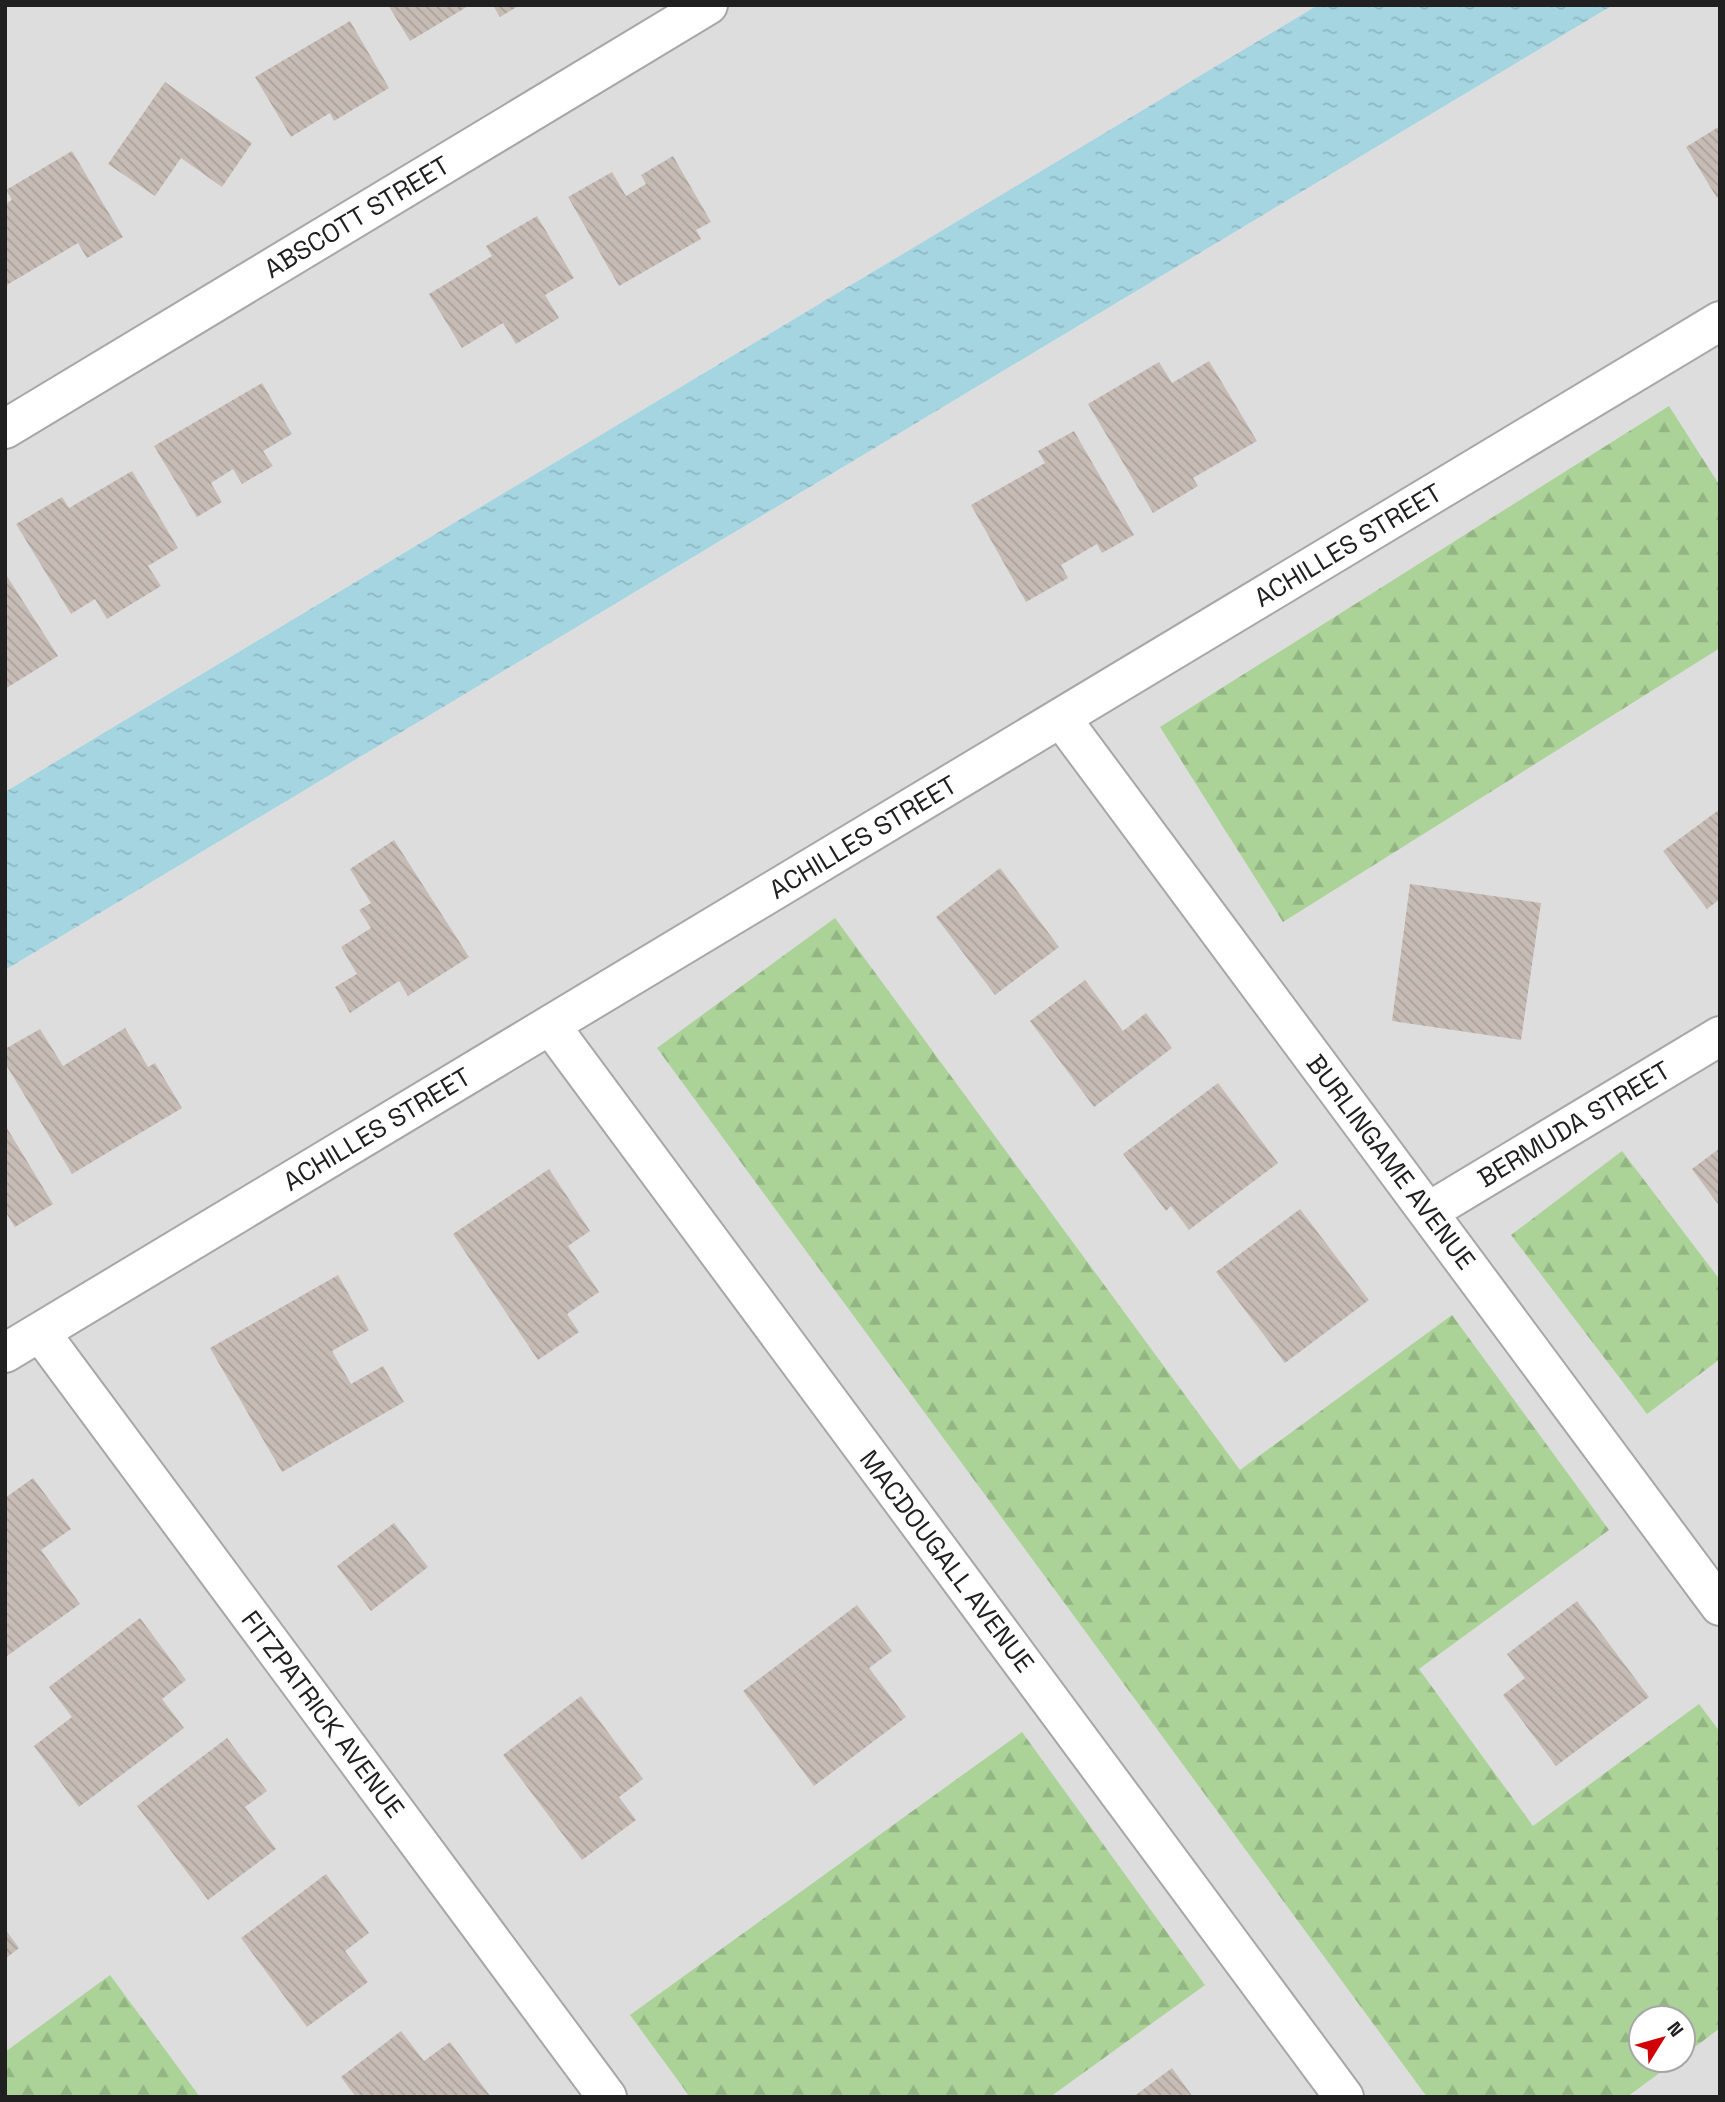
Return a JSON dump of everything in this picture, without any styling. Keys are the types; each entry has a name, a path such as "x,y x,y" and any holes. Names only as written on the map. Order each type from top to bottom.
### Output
{"street":[{"name":"ABSCOTT STREET","path":"5,429 708,5"},
{"name":"ACHILLES STREET","path":"5,1353 1720,321"},
{"name":"BURLINGAME AVENUE","path":"1062,718 1720,1606"},
{"name":"MACDOUGALL AVENUE","path":"550,1025 1344,2097"},
{"name":"BERMUDA STREET","path":"1428,1212 1720,1036"},
{"name":"FITZPATRICK AVENUE","path":"40,1332 607,2097"}],"shaded area":[{"path":"5,5 1318,5 5,792"},
{"path":"1613,5 1720,5 1720,2097 5,2097 5,970"}],"green space":[{"path":"1669,406 1720,486 1720,648 1283,922 1160,727"},
{"path":"835,918 1240,1470 1452,1315 1609,1530 1419,1669 1533,1826 1699,1704 1720,1732 1720,2028 1697,2045 1697,2004 1627,2004 1627,2074 1658,2074 1627,2097 1427,2097 657,1048"},
{"path":"1622,1151 1720,1280 1720,1359 1647,1414 1511,1235"},
{"path":"1022,1732 1205,1985 1050,2097 690,2097 630,2015"},
{"path":"110,1975 200,2097 5,2097 5,2052"}],"water":[{"path":"1318,5 1613,5 5,970 5,792"}],"building":[{"path":"388,5 470,5 410,41"},
{"path":"493,5 520,5 500,17"},
{"path":"350,21 389,88 334,121 330,113 291,137 255,77"},
{"path":"165,82 252,143 222,187 181,158 155,196 108,164"},
{"path":"1720,126 1720,196 1717,198 1686,147"},
{"path":"72,151 123,237 87,258 78,243 5,286 5,204 12,200 6,190"},
{"path":"673,156 711,222 696,230 701,239 619,286 568,197 612,172 626,196 646,184 641,175"},
{"path":"537,216 574,278 545,295 559,318 516,344 503,323 462,348 429,294 492,256 486,246"},
{"path":"1209,361 1257,441 1193,478 1198,486 1153,513 1088,404 1159,362 1172,383"},
{"path":"262,383 292,434 263,451 273,466 242,484 233,469 211,483 222,502 197,517 154,446"},
{"path":"1074,431 1134,535 1102,553 1097,544 1061,565 1068,578 1026,602 971,505 1045,463 1038,451"},
{"path":"132,471 178,548 148,566 161,586 107,619 95,599 71,614 16,524 62,497 69,508"},
{"path":"5,573 58,656 5,689"},
{"path":"1720,809 1720,899 1707,909 1663,851"},
{"path":"394,840 469,957 408,996 399,981 350,1013 335,987 357,974 341,947 371,928 359,910 371,903 350,869"},
{"path":"1000,868 1059,947 995,995 936,917"},
{"path":"1410,884 1541,903 1521,1040 1392,1021"},
{"path":"1085,980 1123,1031 1146,1013 1172,1048 1094,1107 1030,1021"},
{"path":"125,1028 148,1067 155,1063 182,1108 72,1174 5,1063 5,1049 40,1029 63,1066"},
{"path":"1218,1083 1278,1163 1189,1230 1171,1206 1166,1211 1123,1154"},
{"path":"5,1125 53,1204 15,1227 5,1211"},
{"path":"1720,1148 1720,1207 1692,1169"},
{"path":"549,1169 590,1231 568,1246 599,1292 567,1314 579,1332 538,1360 453,1234"},
{"path":"1300,1209 1369,1300 1285,1363 1216,1272"},
{"path":"338,1275 369,1330 332,1351 351,1384 383,1366 404,1402 282,1472 210,1348"},
{"path":"33,1478 71,1529 41,1550 80,1604 7,1656 5,1498"},
{"path":"394,1523 428,1567 371,1611 337,1566"},
{"path":"1577,1601 1649,1697 1556,1766 1503,1695 1525,1678 1507,1654"},
{"path":"857,1605 892,1651 869,1668 906,1717 814,1786 743,1691"},
{"path":"140,1618 186,1680 162,1699 184,1728 79,1807 34,1746 72,1717 49,1687"},
{"path":"581,1696 643,1779 619,1797 636,1820 582,1860 503,1755"},
{"path":"227,1738 267,1791 245,1807 276,1849 208,1900 137,1806"},
{"path":"326,1874 369,1933 345,1951 368,1982 307,2027 241,1938"},
{"path":"5,1929 19,1948 5,1959"},
{"path":"401,2031 424,2061 450,2042 491,2097 356,2097 341,2077"},
{"path":"1172,2068 1193,2097 1133,2097"}]}
